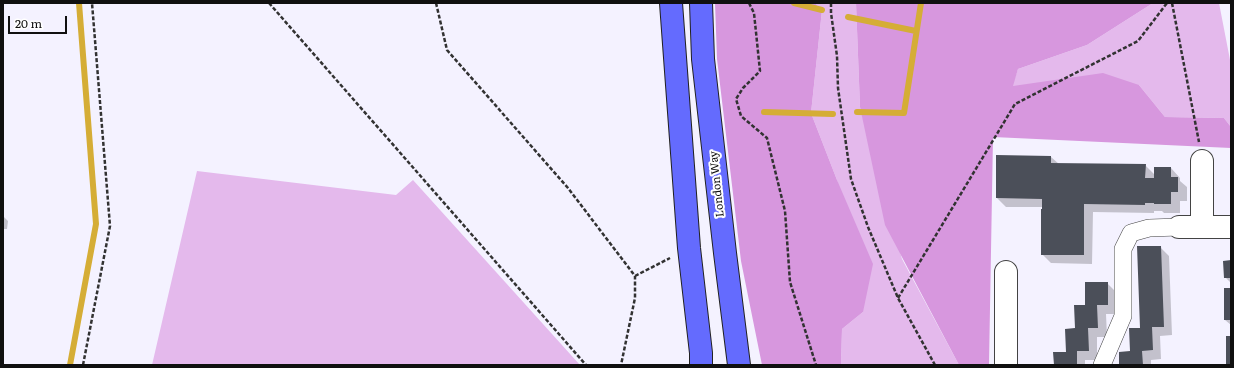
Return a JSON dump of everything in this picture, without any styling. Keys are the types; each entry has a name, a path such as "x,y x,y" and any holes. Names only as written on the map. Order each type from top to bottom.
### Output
{"highway":[{"path":"671,3 689,248 701,353 701,365"},
{"name":"London Way","path":"701,3 704,67 739,365"}],"street":[{"path":"1202,161 1202,226"},
{"path":"1102,365 1123,316 1123,249 1132,233 1149,228 1179,226 1231,227"},
{"path":"1006,272 1006,365"}],"path":[{"path":"83,365 110,226 92,3"},
{"path":"269,3 586,365"},
{"path":"436,3 447,50 568,188 634,276 635,298 621,365"},
{"path":"749,3 754,13 760,71 743,88 736,99 741,116 767,138 785,211 790,282 816,365"},
{"path":"831,3 837,56 838,88 851,179 868,226 898,298 935,365"},
{"path":"898,298 1015,104 1138,41 1167,3"},
{"path":"1172,3 1202,161"},
{"path":"634,276 689,248"}],"shaded area":[{"path":"715,3 815,3 822,10 811,113 837,180 873,264 863,312 842,329 841,365 762,365 741,261 717,59"},
{"path":"815,3 856,3 860,107 902,259 959,365 841,365 842,329 863,312 837,180 811,113 822,10"},
{"path":"856,3 1153,3 1087,45 1018,69 1013,86 1103,73 1139,85 1165,117 1224,118 1231,127 1231,148 993,137 989,365 959,365 885,225 860,107"},
{"path":"1153,3 1219,3 1231,65 1231,127 1224,118 1165,117 1139,85 1012,86 1018,69 1087,45"},
{"path":"197,171 396,195 413,180 580,365 152,365"}],"building":[{"path":"996,155 1051,156 1051,163 1146,164 1145,178 1154,178 1154,167 1171,167 1171,177 1178,177 1178,192 1171,192 1171,204 1084,204 1084,255 1041,255 1042,199 996,198"},
{"path":"1137,246 1161,246 1164,327 1152,327 1153,350 1142,351 1143,365 1119,365 1119,352 1130,351 1129,328 1140,328"},
{"path":"1231,260 1231,278 1224,278 1223,261"},
{"path":"1085,282 1108,282 1108,305 1097,305 1098,328 1088,328 1089,351 1077,351 1077,365 1054,365 1053,352 1066,352 1065,329 1075,328 1074,305 1085,305"},
{"path":"1224,288 1231,288 1231,320 1224,320"},
{"path":"1226,336 1231,336 1231,365 1226,365"}],"waterway":[{"path":"70,365 96,224 79,3"},
{"path":"794,3 822,10"},
{"path":"857,112 904,113 921,3"},
{"path":"848,17 916,31"},
{"path":"764,112 833,114"}]}
